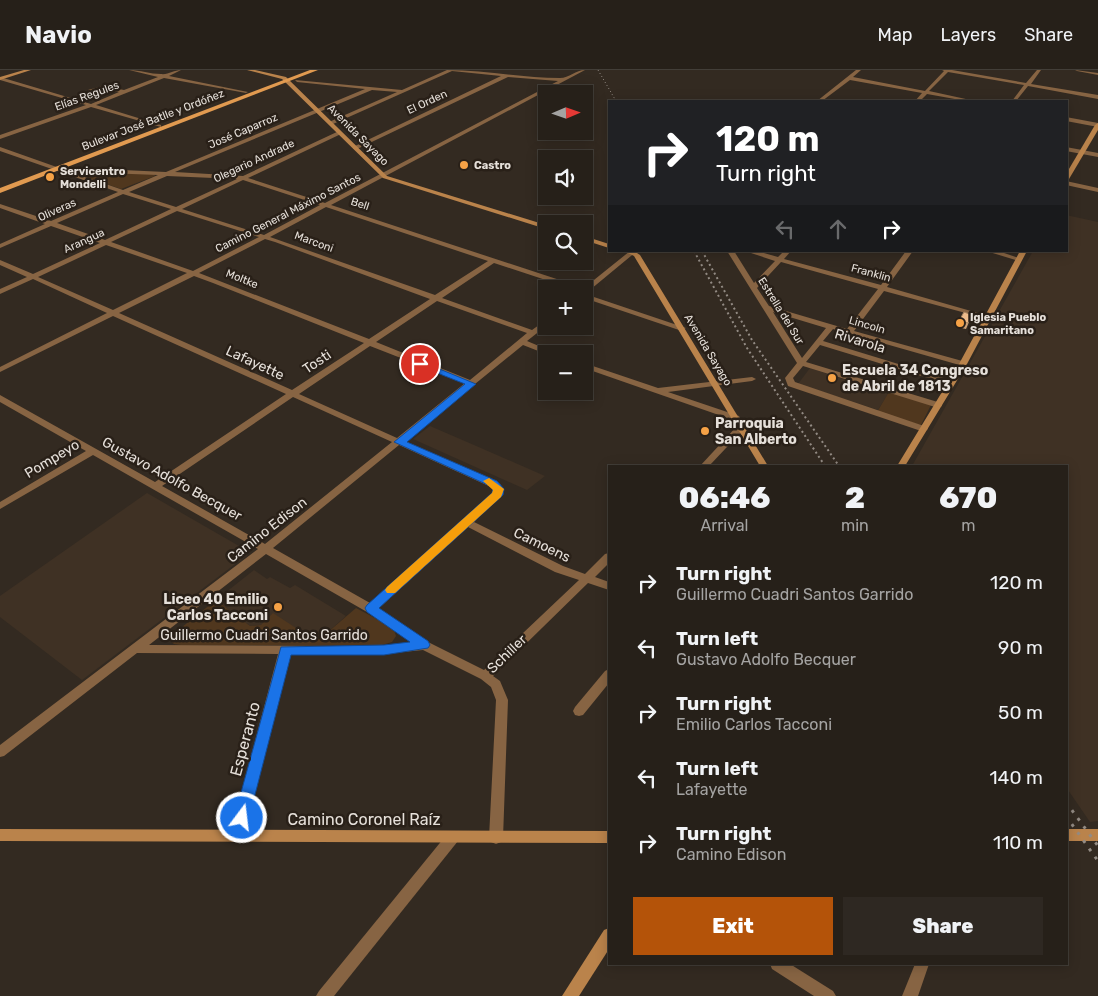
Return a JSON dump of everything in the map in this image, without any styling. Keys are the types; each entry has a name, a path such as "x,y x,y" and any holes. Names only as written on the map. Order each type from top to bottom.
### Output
{"main road":[{"name":"Bulevar José Batlle y Ordóñez","path":"0,187 286,79 304,70"},
{"name":"Bulevar José Batlle y Ordóñez","path":"0,191 246,92 314,70"}],"street":[{"path":"1,78 29,70"},
{"path":"131,70 246,92"},
{"name":"Elías Regules","path":"0,137 92,105 179,70"},
{"path":"249,70 286,79"},
{"path":"331,124 452,70 562,80"},
{"name":"Camino General Máximo Santos","path":"0,370 265,237 583,70"},
{"path":"820,100 859,70"},
{"path":"918,100 947,70 1098,97"},
{"path":"1015,100 1039,70"},
{"path":"1077,70 1098,74"},
{"name":"El Orden","path":"355,148 507,75"},
{"path":"1,78 159,126"},
{"path":"849,78 969,100"},
{"name":"Avenida Sayago","path":"286,79 383,176 538,224"},
{"path":"297,80 403,91"},
{"path":"90,91 103,87 126,92"},
{"name":"José Caparroz","path":"123,192 372,88"},
{"path":"1068,119 1098,125 1068,176"},
{"name":"Olegario Andrade","path":"176,208 339,133"},
{"path":"0,149 54,168"},
{"path":"1068,149 1098,155"},
{"name":"Marconi","path":"54,168 265,237 533,333"},
{"name":"Bell","path":"66,172 79,170 242,178 552,280"},
{"path":"1068,183 1098,190"},
{"name":"Oliveras","path":"0,246 123,192"},
{"name":"Moltke","path":"0,206 194,273 471,384"},
{"name":"Arangua","path":"0,292 176,208"},
{"path":"593,241 608,246"},
{"path":"593,284 631,252"},
{"name":"Avenida Sayago","path":"631,252 637,255 763,465"},
{"name":"Estrella del Sur","path":"731,252 801,363 938,405"},
{"name":"Franklin","path":"752,252 988,317"},
{"path":"753,288 787,252"},
{"path":"850,332 909,252"},
{"path":"902,465 963,364 1022,255 997,252"},
{"name":"Tosti","path":"155,486 493,260"},
{"name":"Lafayette","path":"0,262 292,395 493,483 498,489 497,495 466,522"},
{"name":"Bell","path":"593,294 682,328"},
{"name":"Lincoln","path":"766,308 963,364"},
{"path":"831,327 789,378 794,386 924,430"},
{"name":"Camino Edison","path":"0,752 267,548 538,329"},
{"path":"522,342 538,348"},
{"name":"Rivarola","path":"818,342 952,383"},
{"path":"593,367 736,418"},
{"path":"658,391 752,379"},
{"name":"Gustavo Adolfo Becquer","path":"0,398 371,608 424,645 485,676"},
{"path":"705,465 741,427"},
{"name":"Pompeyo","path":"0,506 92,451"},
{"path":"371,608 466,522"},
{"name":"Camoens","path":"466,522 560,569 608,586"},
{"name":"Schiller","path":"496,838 502,700 496,684 485,676 608,558"},
{"name":"Guillermo Cuadri Santos Garrido","path":"133,649 384,650 424,645"},
{"name":"Esperanto","path":"237,836 285,650"},
{"path":"579,711 608,675"},
{"name":"Camino Coronel Raíz","path":"0,835 608,837"},
{"path":"1068,835 1098,836"},
{"path":"324,996 453,836"},
{"path":"570,996 608,937"},
{"path":"779,965 828,996"},
{"path":"910,996 922,965"}],"shaded area":[{"path":"88,172 154,174 155,176 121,189 80,175"},
{"path":"1068,215 1098,222 1098,821 1090,822 1068,790 1068,465 913,465 1032,252 1068,252"},
{"path":"810,368 888,394 878,410 798,384"},
{"path":"889,392 931,405 921,425 877,412"},
{"path":"430,426 545,476 527,490 413,439"},
{"path":"147,493 246,550 247,555 82,680 0,617 0,596"},
{"name":"Liceo 40 Emilio Carlos Tacconi","path":"254,570 267,579 270,577 290,588 295,585 346,616 320,639 299,630 261,625 250,626 216,600"},
{"path":"216,600 250,626 261,625 273,613 299,630 320,639 356,608 390,626 396,636 392,642 382,645 181,645 170,641 172,635"}],"building":[{"path":"964,312 972,315 968,323 959,321"}],"railway":[{"path":"598,70 615,100"},
{"path":"695,252 747,348 824,465"},
{"path":"703,252 752,340 838,465"},
{"path":"1068,805 1098,846"},
{"path":"1068,819 1098,861"}],"slow traffic":[{"path":"391,590 497,495 499,491 497,486 489,481"}],"place":[{"name":"Castro","path":"464,165"},
{"name":"Servicentro Mondelli","path":"50,177"},
{"name":"Iglesia Pueblo Samaritano","path":"960,323"},
{"name":"Escuela 34 Congreso de Abril de 1813","path":"832,378"},
{"name":"Parroquia San Alberto","path":"705,431"},
{"name":"Liceo 40 Emilio Carlos Tacconi","path":"278,607"}],"route":[{"path":"242,818 285,650 384,650 424,645 371,608 497,495 499,491 493,483 399,442 471,384 420,364"}]}
